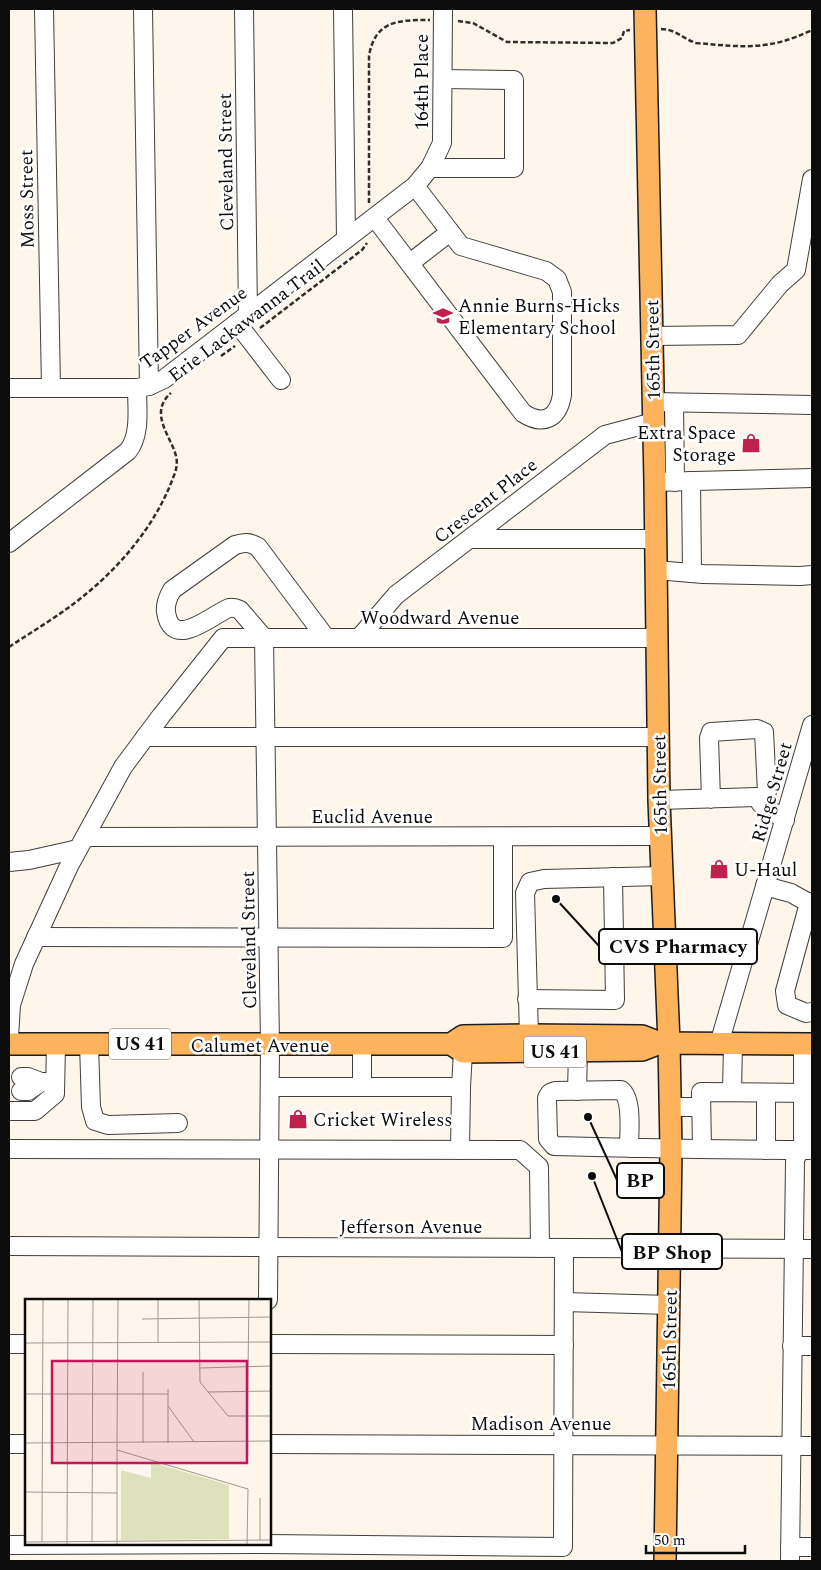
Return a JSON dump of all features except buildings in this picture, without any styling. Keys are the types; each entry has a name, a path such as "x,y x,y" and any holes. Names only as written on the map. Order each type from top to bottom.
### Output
{"main road":[{"name":"165th Street","path":"645,9 652,336 660,409 674,482 656,539 664,1043 670,1108 671,1149 665,1561"},
{"name":"Calumet Avenue","path":"457,1048 463,1036 529,1035 642,1036 664,1043 808,1044"},
{"name":"Calumet Avenue","path":"9,1044 362,1045 578,1052 642,1050 664,1043"}],"street":[{"name":"Moss Street","path":"44,9 51,388"},
{"path":"9,542 128,452 134,444 143,387 143,9"},
{"name":"Cleveland Street","path":"243,318 244,9"},
{"path":"343,9 346,239"},
{"name":"164th Place","path":"372,211 415,186 430,168 442,142 443,16"},
{"path":"430,168 514,168 514,80 443,79"},
{"path":"652,336 738,335 780,284 804,269 812,179"},
{"path":"372,211 523,413 528,417 542,420 554,415 558,410 562,396 562,292 557,279 546,271 461,246 415,186"},
{"name":"Tapper Avenue","path":"9,388 143,387 164,379 346,239 372,211"},
{"path":"410,263 450,232"},
{"path":"243,318 248,337 281,380"},
{"name":"Crescent Place","path":"359,638 396,595 605,435 660,409 812,405"},
{"path":"692,573 674,482 812,478"},
{"path":"470,539 656,539"},
{"path":"264,638 240,610 236,608 228,609 194,628 182,630 176,628 171,624 166,613 169,594 235,545 242,543 253,544 258,547 326,638"},
{"path":"656,570 692,573 812,575"},
{"name":"Woodward Avenue","path":"145,737 223,638 657,638"},
{"name":"Cleveland Street","path":"264,638 270,1044 268,1299"},
{"name":"Ridge Street","path":"732,1092 726,1044 765,886 812,725"},
{"path":"659,800 763,797 767,792 764,732 757,730 711,732 709,738 711,798"},
{"path":"9,1037 10,1008 24,964 36,937 81,843 123,767 145,737 658,737"},
{"path":"756,797 760,804 785,820"},
{"name":"Euclid Avenue","path":"9,862 29,860 81,843 267,838 660,836"},
{"path":"36,937 503,938 503,837"},
{"path":"529,1035 525,893 530,882 544,879 662,876"},
{"path":"527,1000 615,1000 613,877"},
{"path":"765,886 791,893 811,903 785,991 787,1005 806,1013 812,1012"},
{"path":"9,1111 35,1111 55,1094 48,1082 56,1044"},
{"path":"89,1044 91,1107 95,1121 108,1125 178,1123"},
{"path":"805,1150 803,1143 808,1044"},
{"path":"362,1045 362,1087"},
{"path":"457,1048 461,1087 460,1150"},
{"path":"577,1091 578,1052"},
{"path":"21,1084 28,1091 48,1082"},
{"path":"270,1087 461,1087"},
{"path":"629,1148 628,1102 626,1094 621,1090 555,1091 550,1093 547,1098 548,1139 550,1144 554,1146 629,1148 671,1149 805,1150"},
{"path":"702,1149 701,1092 807,1093"},
{"path":"766,1093 766,1150"},
{"path":"670,1108 701,1107"},
{"path":"9,1149 520,1150 539,1167 540,1248"},
{"path":"805,1150 795,1160 790,1554 812,1547"},
{"name":"Jefferson Avenue","path":"9,1246 812,1249"},
{"path":"9,1545 265,1550 563,1547 564,1248"},
{"path":"564,1302 669,1305"},
{"path":"9,1344 25,1344"},
{"path":"271,1344 564,1344"},
{"path":"792,1346 812,1346"},
{"path":"9,1444 25,1444"},
{"name":"Madison Avenue","path":"271,1444 812,1446"}],"path":[{"path":"372,211 369,56 371,45 376,35 383,28 401,21 443,16 472,23 499,38 516,43 613,43 622,38 624,31"},
{"path":"664,29 672,30 696,44 745,47 766,46 782,42 812,30"},
{"name":"Erie Lackawanna Trail","path":"221,356 362,250 367,244 369,237"},
{"name":"Erie Lackawanna Trail","path":"9,647 73,605 110,573 146,529 169,489 176,469 177,463 174,449 164,430 161,416 164,402 176,390"}],"place":[{"name":"Annie Burns-Hicks Elementary School","path":"443,316"},
{"name":"Extra Space Storage","path":"751,443"},
{"name":"U-Haul","path":"719,869"},
{"name":"CVS Pharmacy","path":"556,899"},
{"name":"BP","path":"588,1117"},
{"name":"Cricket Wireless","path":"298,1119"},
{"name":"BP Shop","path":"592,1176"}]}
